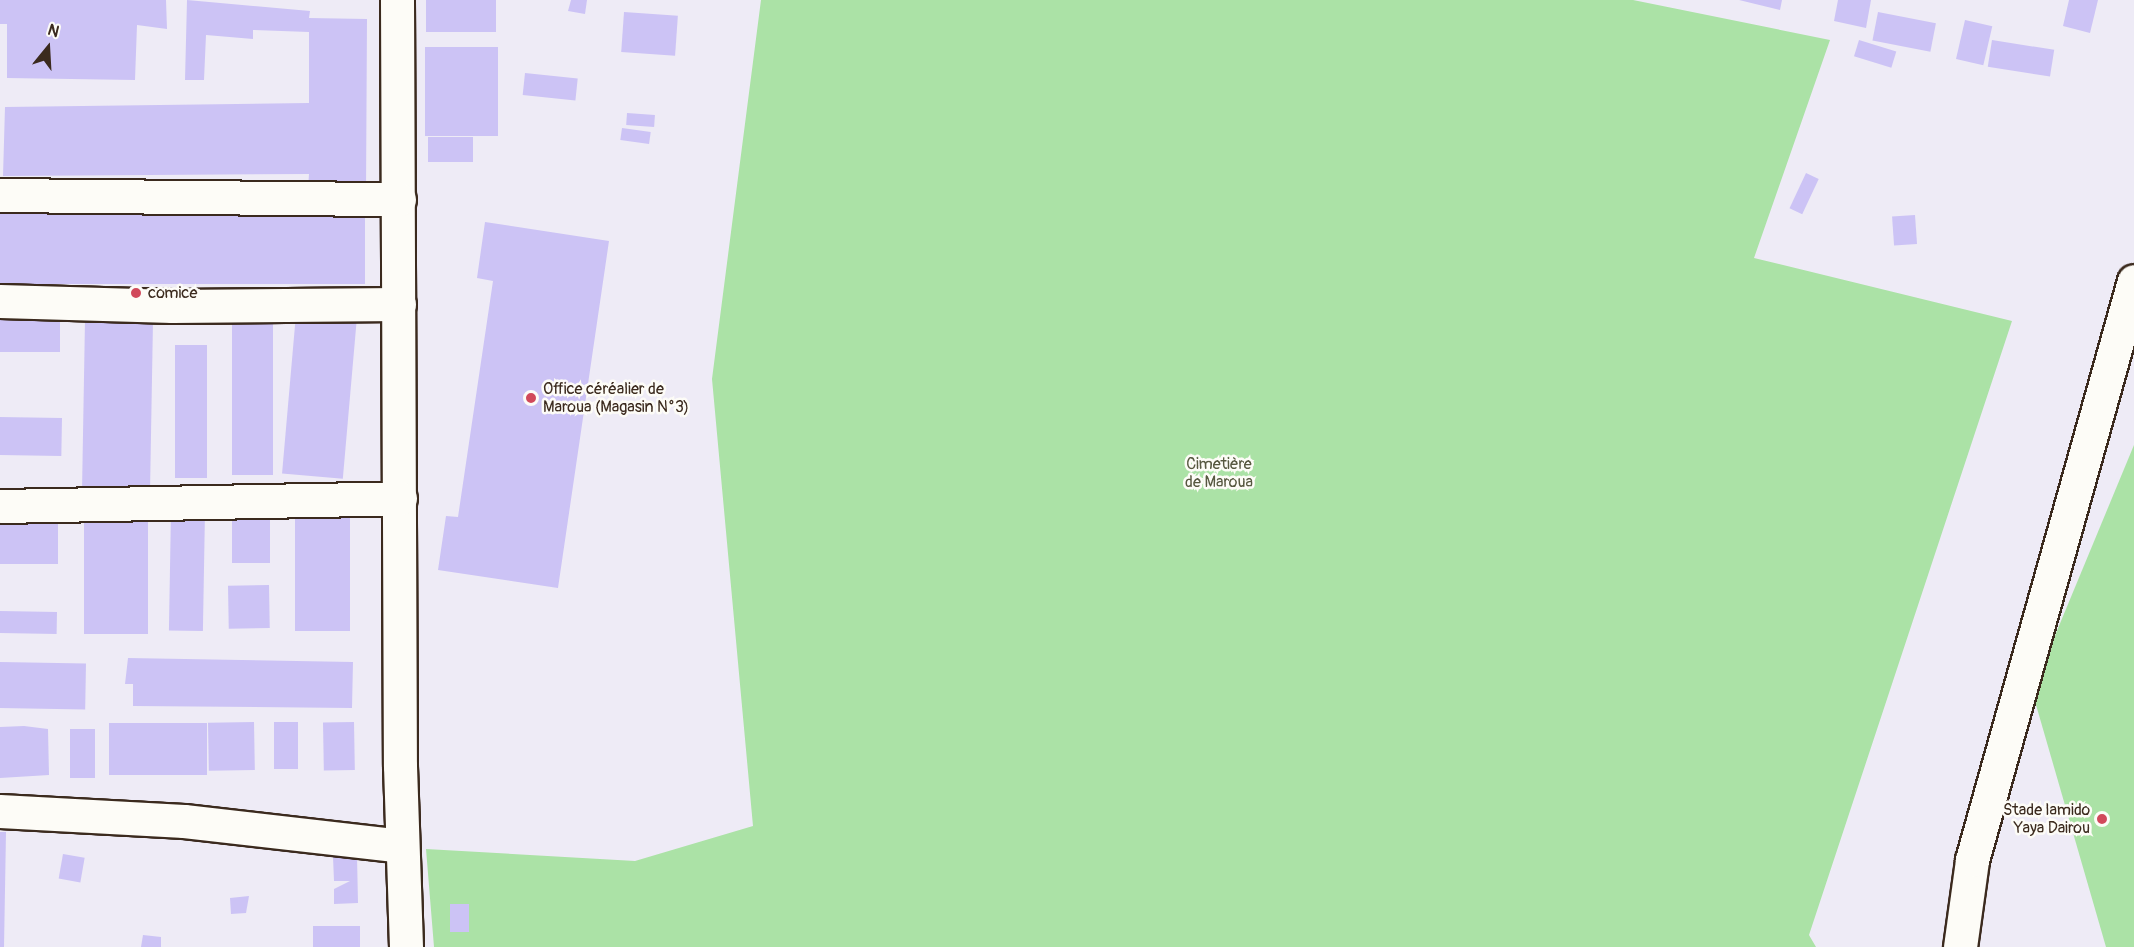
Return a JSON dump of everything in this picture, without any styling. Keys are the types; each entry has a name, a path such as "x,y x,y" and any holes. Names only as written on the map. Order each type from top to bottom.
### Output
{"street":[{"path":"397,0 402,846 406,947"},
{"path":"0,195 399,199"},
{"path":"1960,947 1972,860 2134,281"},
{"path":"0,301 172,306 399,304"},
{"path":"0,506 400,498"},
{"path":"0,811 184,820 402,846"}],"green space":[{"name":"Cimetière de Maroua","path":"761,0 1633,0 1830,40 1754,258 2012,321 1809,935 1816,947 434,947 426,849 635,861 753,826 712,379"},
{"name":"Stade lamido Yaya Dairou","path":"2134,445 2134,947 2106,947 2032,691"}],"building":[{"path":"0,0 166,0 167,29 137,25 135,80 7,78 7,24 0,24"},
{"path":"187,0 310,11 309,18 367,19 366,192 308,189 309,174 3,176 5,107 309,103 309,32 253,30 253,39 206,35 204,80 185,80"},
{"path":"426,0 496,0 496,32 426,32"},
{"path":"571,0 587,0 585,14 568,11"},
{"path":"1739,0 1782,0 1780,10"},
{"path":"1838,0 1871,0 1866,28 1834,21"},
{"path":"2069,0 2098,0 2090,33 2063,26"},
{"path":"624,12 678,16 675,56 621,52"},
{"path":"1878,12 1936,23 1930,52 1872,40"},
{"path":"1965,20 1992,26 1983,65 1956,59"},
{"path":"1859,40 1896,51 1891,68 1854,56"},
{"path":"1992,40 2054,50 2050,77 1988,67"},
{"path":"425,47 498,47 498,136 425,136"},
{"path":"525,73 578,79 575,100 523,95"},
{"path":"627,113 655,115 654,127 626,125"},
{"path":"622,128 651,132 649,144 620,140"},
{"path":"428,137 473,137 473,162 428,162"},
{"path":"1806,173 1819,179 1802,214 1790,208"},
{"path":"0,209 365,209 365,284 0,284"},
{"path":"1915,215 1917,244 1894,246 1892,217"},
{"name":"Office céréalier de Maroua (Magasin N°3)","path":"485,222 609,241 558,588 438,570 446,516 458,517 493,281 477,278"},
{"path":"296,314 357,319 343,479 282,473"},
{"path":"232,316 273,316 273,475 232,475"},
{"path":"0,320 60,320 60,352 0,352"},
{"path":"85,320 153,321 150,487 82,486"},
{"path":"175,345 207,345 207,478 175,478"},
{"path":"0,417 62,418 61,456 0,455"},
{"path":"295,508 350,508 350,631 295,631"},
{"path":"171,510 205,511 203,631 169,630"},
{"path":"232,510 270,510 270,563 232,563"},
{"path":"84,518 148,518 148,634 84,634"},
{"path":"0,522 58,522 58,564 0,564"},
{"path":"269,585 270,628 229,629 228,586"},
{"path":"0,611 57,612 57,634 0,633"},
{"path":"128,658 353,662 352,708 133,706 133,684 125,684"},
{"path":"0,662 86,664 85,709 0,708"},
{"path":"254,722 255,770 209,771 208,723"},
{"path":"274,722 298,722 298,769 274,769"},
{"path":"354,722 355,770 324,771 323,723"},
{"path":"109,723 207,723 207,775 109,775"},
{"path":"24,726 48,729 49,775 0,778 0,727"},
{"path":"70,729 95,729 95,778 70,778"},
{"path":"0,832 6,832 4,947 0,947"},
{"path":"63,854 85,858 80,882 59,879"},
{"path":"357,856 358,903 334,904 334,889 350,881 334,881 333,857"},
{"path":"249,896 246,913 231,914 230,898"},
{"path":"450,904 469,904 469,932 450,932"},
{"path":"313,926 360,926 360,947 313,947"},
{"path":"143,935 161,937 161,947 141,947"}],"place":[{"name":"comice","path":"136,293"},
{"name":"Office céréalier de Maroua (Magasin N°3)","path":"531,398"},
{"name":"Stade lamido Yaya Dairou","path":"2102,819"}]}
